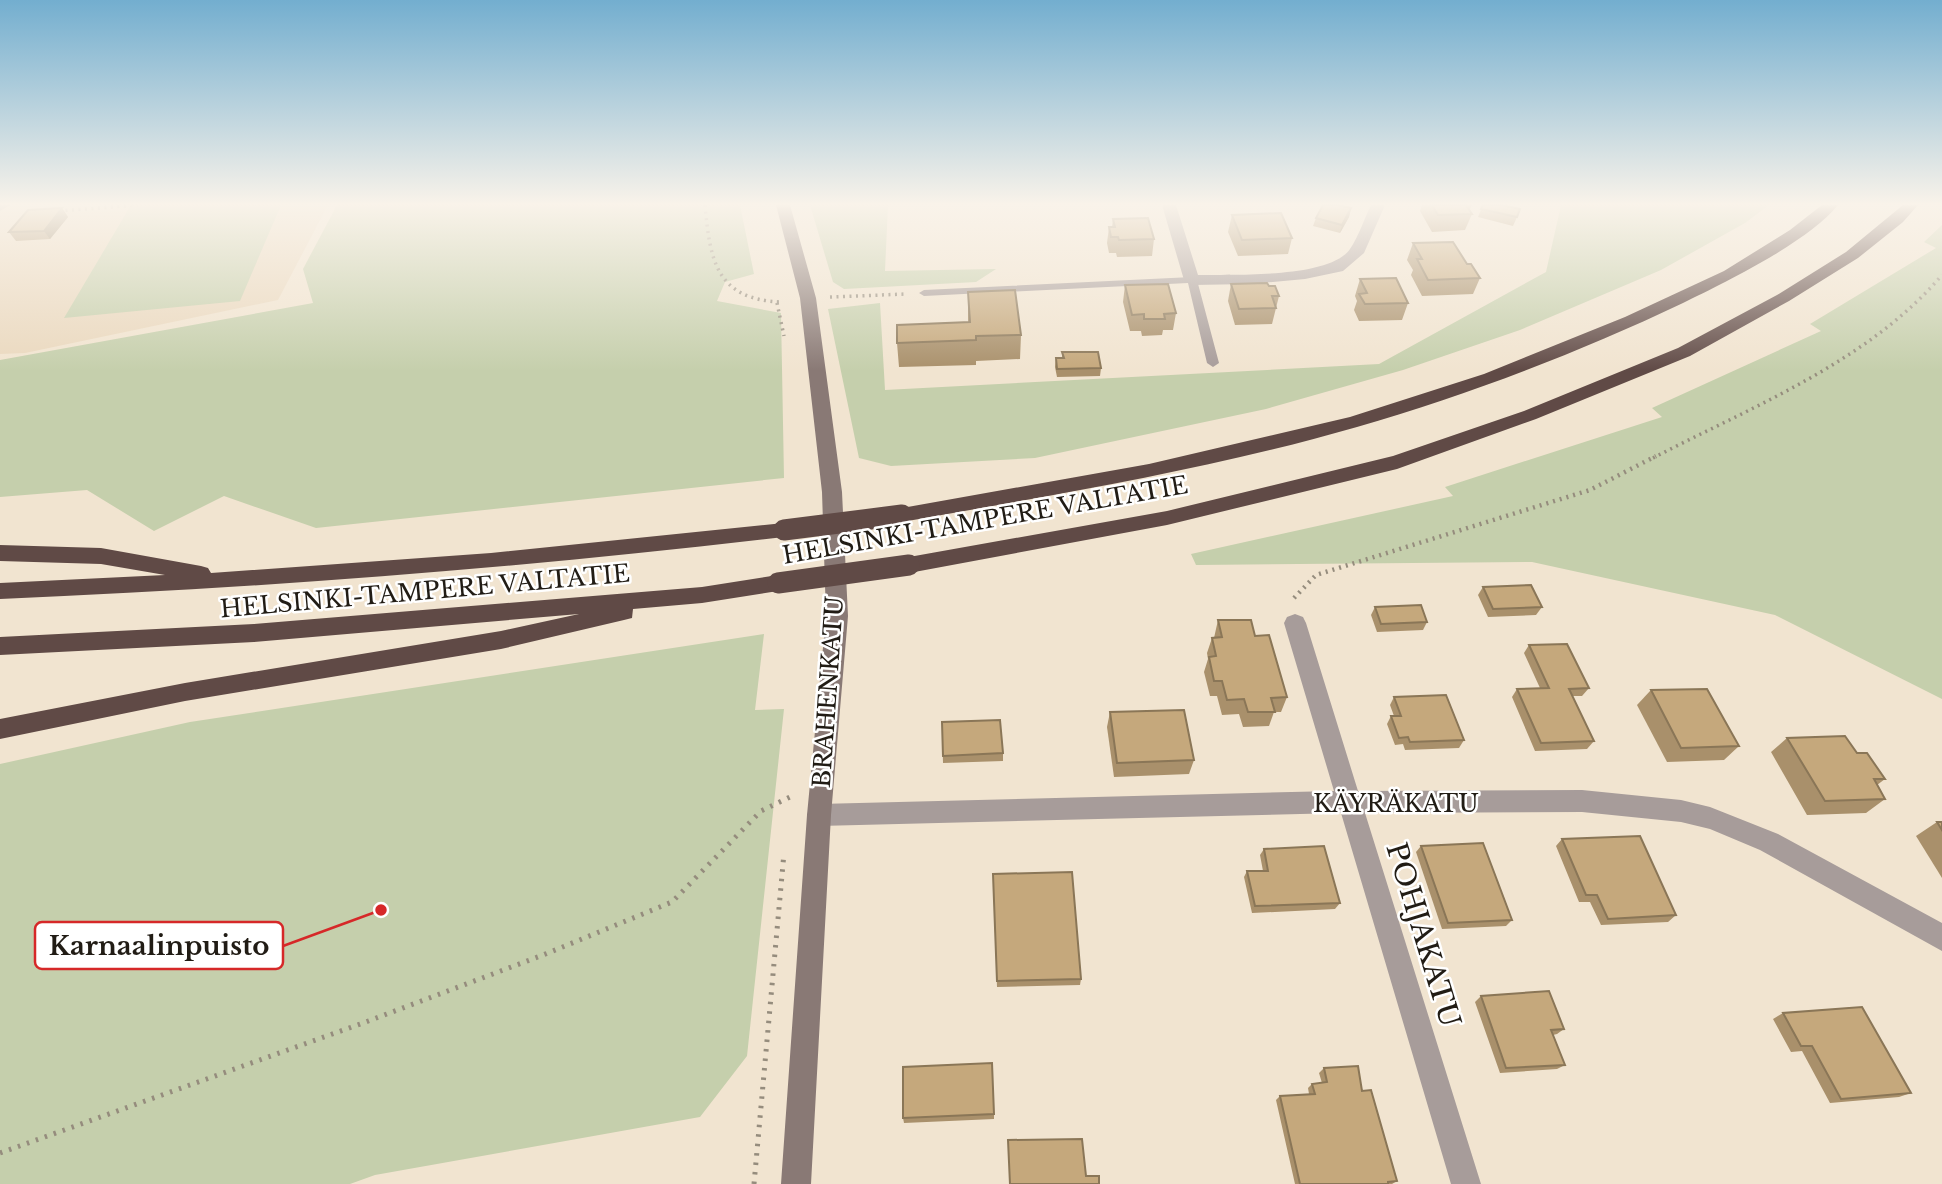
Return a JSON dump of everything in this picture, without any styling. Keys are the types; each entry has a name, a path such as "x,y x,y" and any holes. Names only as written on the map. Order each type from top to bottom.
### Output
{"highway":[{"name":"HELSINKI-TAMPERE VALTATIE","path":"0,591 237,581 593,553 902,514 1149,471 1353,422 1490,378 1631,321 1730,274 1752,260"},
{"name":"HELSINKI-TAMPERE VALTATIE","path":"0,646 254,633 702,595 909,565 1167,518 1397,462 1530,415 1684,352 1783,298 1844,260"},
{"path":"0,553 101,556 237,581"},
{"path":"0,729 198,689 501,640 702,595"}],"main road":[{"name":"BRAHENKATU","path":"796,1184 819,815 837,616 832,492 808,299 798,260"}],"street":[{"path":"1186,260 1192,280 1277,276 1337,268 1347,260"},
{"name":"POHJAKATU","path":"1295,623 1466,1184"},
{"name":"KÄYRÄKATU","path":"819,815 1349,802 1587,803 1650,807 1709,817 1763,839 1942,938"}],"lane":[{"path":"923,293 1192,280 1213,363"}],"path":[{"path":"716,260 721,277 736,294 758,302 923,293"},
{"path":"1295,623 1294,597 1316,575 1590,490 1846,358 1919,302 1942,275"},
{"path":"778,303 785,340"},
{"path":"0,1153 363,1023 543,955 672,902 761,811 790,795 788,809"},
{"path":"754,1184 784,850"}],"shaded area":[{"path":"0,260 299,260 278,300 25,353 0,354"}],"green space":[{"path":"98,260 257,260 240,301 64,318"},
{"path":"308,260 751,260 754,274 725,282 717,301 781,313 784,478 316,528 224,496 154,531 87,490 0,497 0,360 313,303 303,269"},
{"path":"827,260 885,260 885,271 996,269 976,282 844,289 833,282"},
{"path":"1549,260 1678,260 1520,330 1403,370 1266,409 1035,458 891,466 859,458 828,309 880,303 885,390 1379,364 1546,272"},
{"path":"1916,260 1942,260 1942,699 1775,615 1532,562 1196,565 1191,554 1453,496 1445,487 1662,417 1652,408 1821,331 1810,324"},
{"path":"764,634 755,710 784,709 747,1056 700,1117 375,1175 350,1184 0,1184 0,764 190,722"}],"building":[{"path":"1418,260 1465,260 1471,264 1480,278 1428,280"},
{"path":"1396,278 1408,303 1365,304 1359,294 1367,293 1360,279"},
{"path":"1267,283 1269,286 1275,286 1279,296 1272,296 1276,308 1239,309 1231,284"},
{"path":"1168,284 1176,313 1164,314 1165,319 1144,319 1144,314 1132,315 1125,285"},
{"path":"1015,290 1021,335 897,343 897,325 970,322 968,292"},
{"path":"1062,352 1098,352 1101,368 1057,369 1056,358 1064,358"},
{"path":"1531,585 1542,607 1493,609 1483,587"},
{"path":"1421,605 1427,622 1381,624 1375,607"},
{"path":"1218,620 1251,620 1255,636 1269,635 1287,697 1271,698 1275,712 1248,712 1244,699 1227,700 1222,681 1214,681 1209,657 1216,656 1212,638 1222,637"},
{"path":"1567,644 1589,688 1569,689 1594,741 1541,743 1517,689 1549,688 1529,645"},
{"path":"1707,689 1739,746 1681,748 1651,690"},
{"path":"1446,695 1464,740 1410,742 1408,737 1399,738 1391,716 1401,716 1394,697"},
{"path":"1184,710 1194,760 1117,763 1110,712"},
{"path":"1000,720 1003,753 943,756 942,722"},
{"path":"1845,736 1857,753 1867,753 1885,779 1874,779 1885,799 1825,801 1787,738"},
{"path":"1640,836 1676,915 1608,919 1597,895 1586,895 1562,839"},
{"path":"1483,843 1512,920 1448,923 1421,846"},
{"path":"1324,846 1340,903 1255,906 1247,871 1268,871 1264,849"},
{"path":"1072,872 1081,979 997,981 993,874"},
{"path":"1549,991 1564,1029 1551,1030 1565,1065 1506,1068 1481,996"},
{"path":"1862,1007 1911,1093 1841,1099 1812,1046 1801,1046 1783,1013"},
{"path":"992,1063 994,1114 903,1118 903,1067"},
{"path":"1358,1066 1362,1091 1371,1090 1397,1181 1388,1184 1300,1184 1280,1096 1315,1094 1312,1084 1327,1082 1324,1068"},
{"path":"1082,1139 1086,1176 1099,1176 1099,1184 1010,1184 1008,1140"}],"place":[{"name":"Karnaalinpuisto","path":"381,910"}]}
